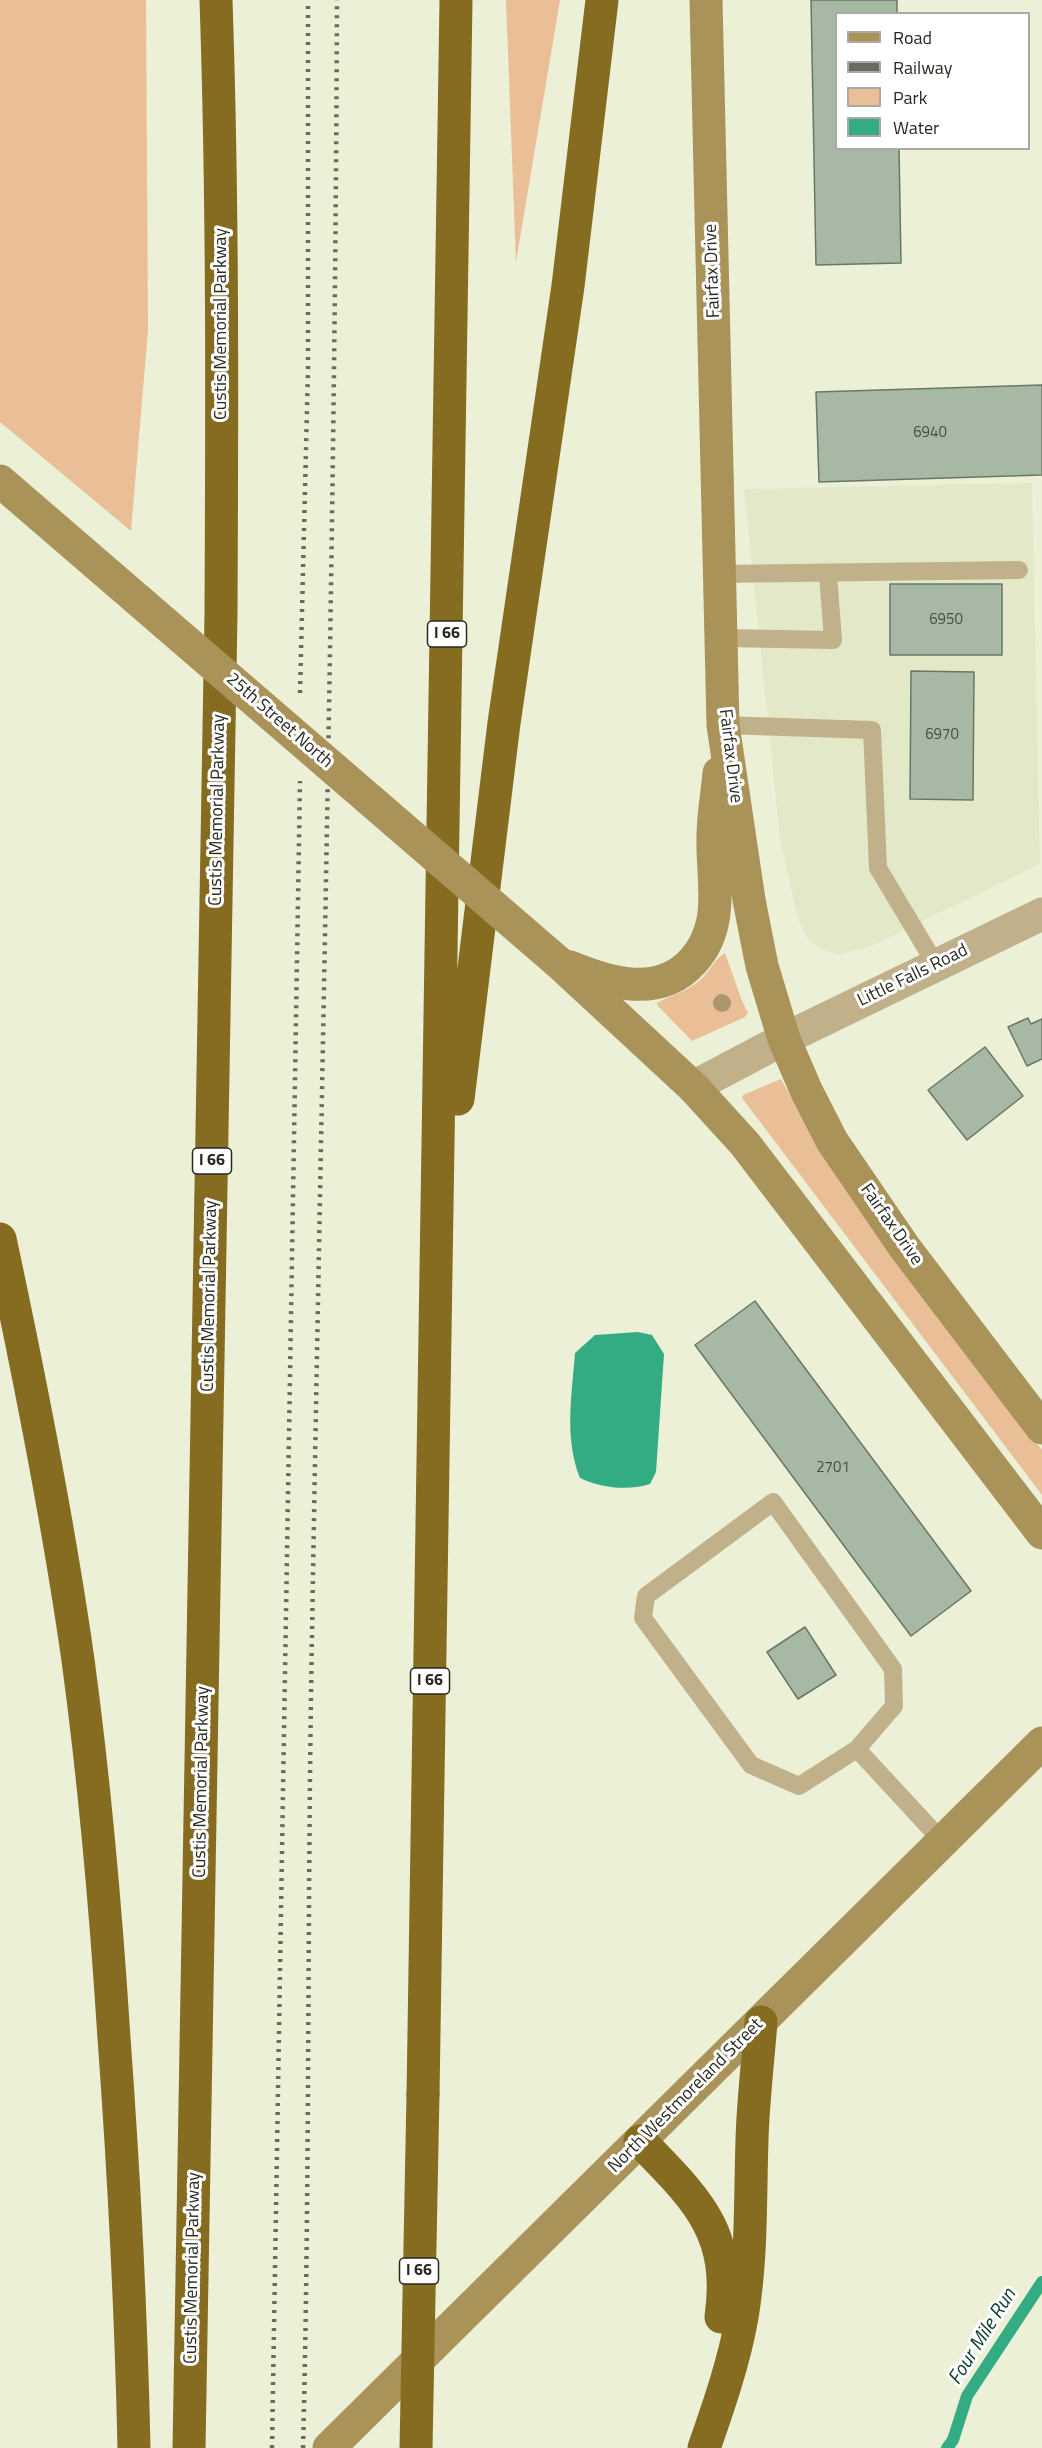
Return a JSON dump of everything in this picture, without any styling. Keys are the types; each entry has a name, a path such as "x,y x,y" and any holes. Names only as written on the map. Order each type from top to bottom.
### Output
{"highway":[{"name":"Custis Memorial Parkway","path":"189,2448 221,614 223,315 221,143 216,0"},
{"name":"I 66","path":"416,2448 438,1268 456,0"},
{"path":"438,1268 504,723 568,286 602,0"},
{"path":"0,1239 26,1359 53,1503 78,1662 95,1807 118,2085 133,2382 134,2448"},
{"path":"704,2448 718,2410 736,2346 742,2314 749,2253 752,2139 761,2022"},
{"path":"640,2141 676,2179 704,2214 718,2243 723,2270 721,2318 681,2448"}],"main road":[{"name":"Fairfax Drive","path":"706,0 723,726 749,900 762,966 784,1039 806,1090 832,1141 905,1248 1042,1428"},
{"name":"25th Street North","path":"0,481 558,962"},
{"path":"558,962 614,982 651,984 670,980 681,973 699,954 711,932 715,908 712,836 723,726"},
{"path":"558,962 693,1087 746,1144 1042,1533"},
{"name":"North Westmoreland Street","path":"329,2448 1042,1743"}],"street":[{"name":"Little Falls Road","path":"784,1039 1042,914"},
{"path":"693,1087 784,1039"}],"lane":[{"path":"720,574 1019,570"},
{"path":"722,638 833,640 828,574"},
{"path":"723,726 872,730 878,868 936,965"},
{"path":"773,1502 893,1669 894,1706 857,1749 799,1786 751,1765 643,1618 646,1596 773,1502"},
{"path":"857,1749 943,1842"}],"shaded area":[{"path":"1032,483 1040,864 871,946 837,955 821,949 808,939 798,919 780,839 744,489"}],"green space":[{"path":"0,0 146,0 148,330 131,531 0,422"},
{"path":"506,0 560,0 516,262"},
{"path":"725,953 748,1013 745,1017 692,1041 657,1003 694,985"},
{"path":"781,1079 814,1139 1042,1450 1042,1495 742,1098 743,1095"}],"water":[{"path":"638,1332 652,1335 664,1354 656,1472 650,1484 641,1486 623,1488 597,1484 580,1478 572,1447 570,1416 575,1353 595,1335"}],"building":[{"path":"811,0 897,0 897,12 835,12 835,150 899,150 901,263 816,265"},
{"path":"1042,385 1042,475 819,482 816,392"},
{"path":"890,584 1002,584 1002,655 890,655"},
{"path":"911,671 974,672 973,800 910,799"},
{"path":"1028,1018 1031,1024 1042,1019 1042,1059 1027,1066 1008,1027"},
{"path":"985,1047 1023,1096 967,1140 928,1090"},
{"path":"755,1301 971,1591 911,1636 695,1345"},
{"path":"805,1627 836,1675 798,1699 767,1652"}],"waterway":[{"name":"Four Mile Run","path":"947,2448 953,2440 967,2396 1042,2282"}],"railway":[{"path":"300,693 308,368 308,0"},
{"path":"303,2448 307,2245 310,1738 331,613 337,0"},
{"path":"272,2448 300,781"}]}
